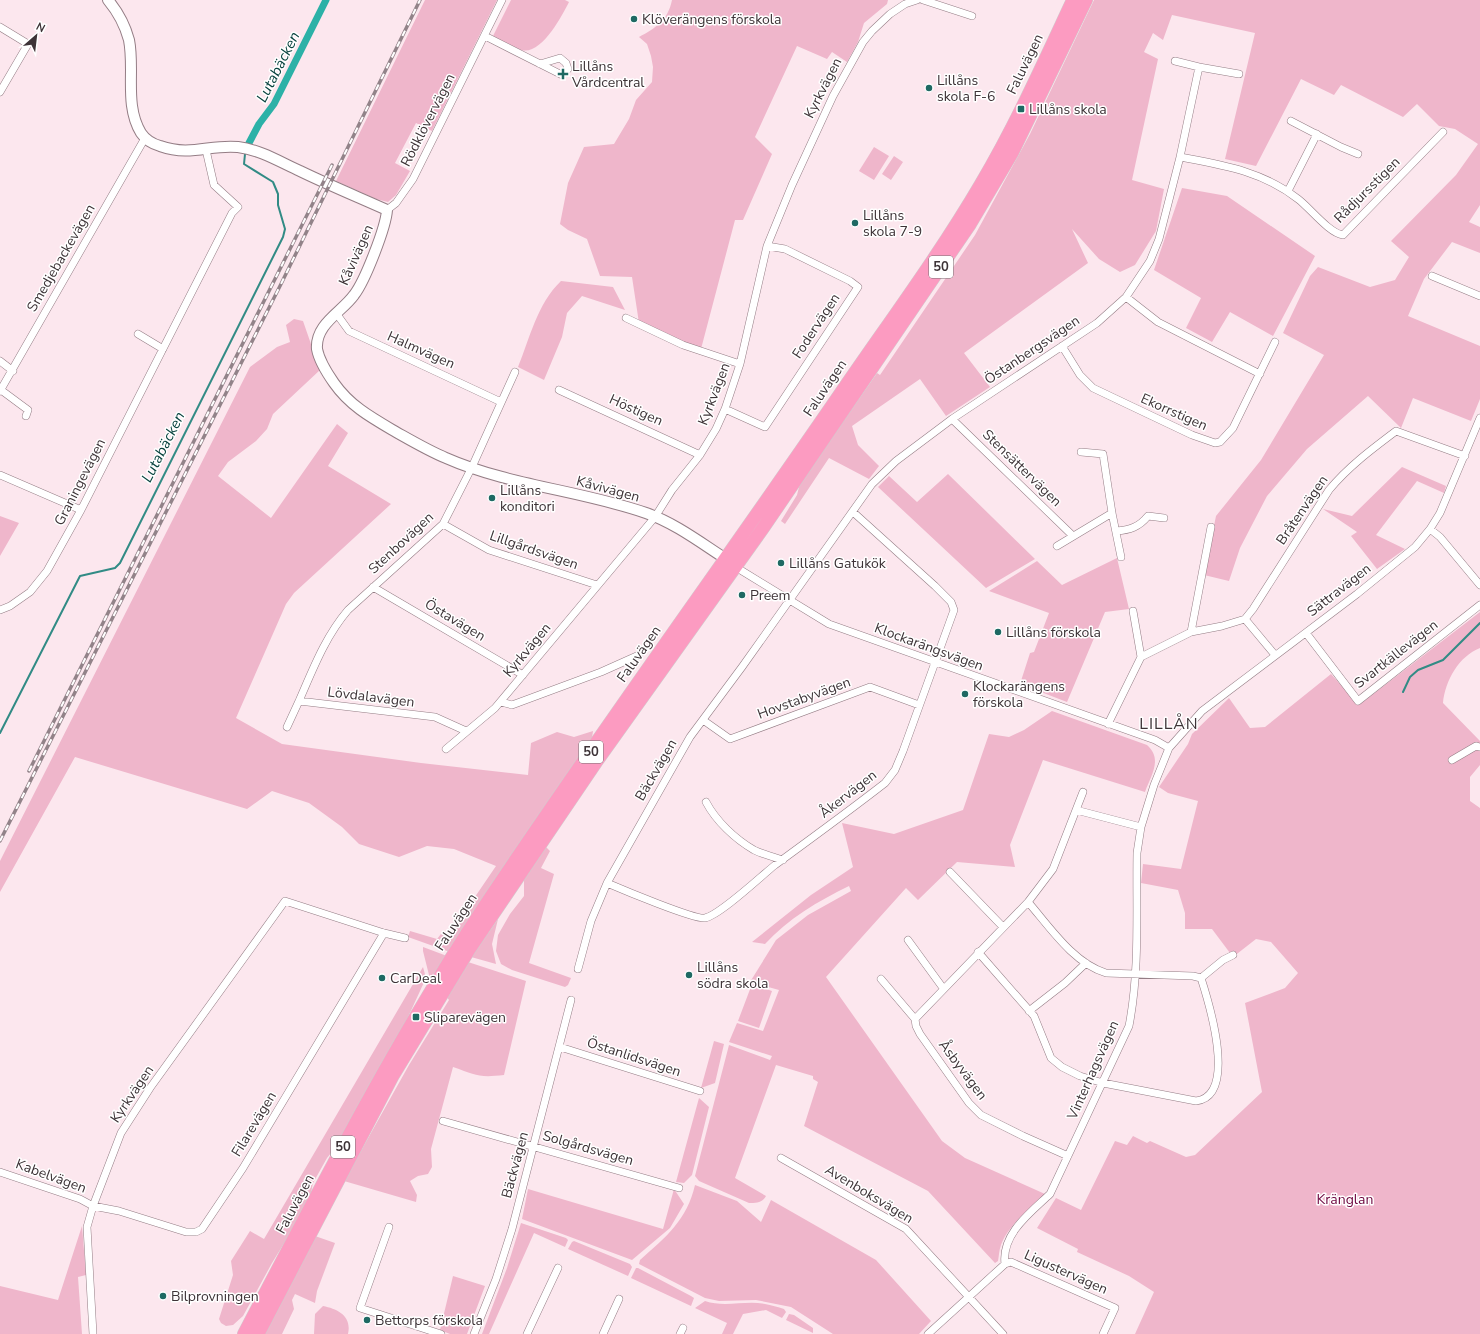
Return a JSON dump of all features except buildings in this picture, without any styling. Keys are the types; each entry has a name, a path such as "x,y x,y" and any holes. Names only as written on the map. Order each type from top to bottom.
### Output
{"highway":[{"name":"Faluvägen","path":"760,521 960,218 1002,146 1073,0"},
{"name":"Faluvägen","path":"244,1334 368,1101 464,947 672,657 730,562 974,218 1012,152 1086,0"},
{"name":"Faluvägen","path":"258,1334 392,1077 454,964"}],"street":[{"path":"108,0 120,17 127,34 130,50 133,114 136,124 146,138 155,145 171,150 187,152 225,147 250,149 387,210"},
{"name":"Rödklövervägen","path":"387,210 396,203 413,179 502,0"},
{"name":"Kyrkvägen","path":"446,750 501,702 655,517 672,490 700,455 725,409 740,364 768,246 810,143 863,42 880,22 890,14 905,4 917,0"},
{"path":"923,0 972,16"},
{"path":"0,27 28,44 0,92"},
{"path":"484,36 540,64"},
{"path":"1175,61 1239,74"},
{"name":"Östanbergsvägen","path":"789,601 878,477 952,419 1097,323 1126,297 1150,260 1159,239 1180,157 1199,67"},
{"path":"1291,121 1358,154"},
{"name":"Rådjursstigen","path":"1180,157 1253,173 1288,191 1333,231 1343,235 1443,132"},
{"path":"1288,191 1317,134"},
{"name":"Smedjebackevägen","path":"26,416 28,410 0,391 13,371 146,138"},
{"name":"Graningevägen","path":"0,610 10,606 30,592 43,576 81,510 232,213 238,207 214,185 206,150"},
{"name":"Kåvivägen","path":"387,210 383,230 357,290 347,304 336,313 324,327 318,341 317,349 324,368 340,392 349,402 376,421 447,459 472,467 632,509 655,517 685,533 730,562"},
{"name":"Fodervägen","path":"725,409 765,427 858,287 850,281 785,249 768,246"},
{"path":"1432,276 1480,296"},
{"path":"1126,297 1158,322 1260,374"},
{"name":"Halmvägen","path":"336,313 349,331 501,402"},
{"path":"626,318 683,345 740,364"},
{"path":"138,334 163,349"},
{"name":"Ekorrstigen","path":"1062,346 1080,375 1093,388 1192,435 1216,443 1222,441 1233,428 1275,342"},
{"path":"0,361 13,371"},
{"name":"Stenbovägen","path":"299,701 331,632 348,610 443,524 472,467 515,372"},
{"name":"Höstigen","path":"560,390 700,455"},
{"name":"Sättravägen","path":"1169,748 1202,712 1275,655 1306,633 1415,547 1430,529 1440,513 1480,418"},
{"name":"Stensättervägen","path":"952,419 1074,536"},
{"name":"Bråtenvägen","path":"1245,619 1253,609 1329,490 1339,478 1396,431 1465,456"},
{"path":"1081,452 1103,454 1112,514 1121,557"},
{"path":"0,475 81,510"},
{"name":"Åkervägen","path":"607,883 682,912 699,918 705,918 735,899 783,860 890,778 903,751 954,610 951,602 852,512"},
{"path":"1057,546 1112,514"},
{"path":"1116,532 1135,528 1148,516 1164,518"},
{"name":"Lillgårdsvägen","path":"443,524 489,550 597,585"},
{"path":"1191,632 1211,527"},
{"path":"1430,529 1440,537 1480,584"},
{"name":"Klockarängsvägen","path":"730,562 789,601 829,624 934,663 1155,740 1169,748"},
{"name":"Östavägen","path":"373,587 523,675"},
{"name":"Bäckvägen","path":"578,969 591,922 607,883 674,762 789,601"},
{"name":"Svartkällevägen","path":"1306,633 1358,701 1480,605"},
{"path":"1108,724 1141,657 1133,611"},
{"path":"1141,657 1191,632 1222,626 1245,619 1275,655"},
{"path":"501,702 512,705 601,672 639,655"},
{"name":"Hovstabyvägen","path":"703,720 730,739 870,687 919,705"},
{"path":"287,727 299,701"},
{"name":"Lövdalavägen","path":"299,701 435,717 466,731"},
{"path":"1452,760 1476,746 1480,747"},
{"name":"Vinterhagsvägen","path":"1005,1264 1004,1256 1007,1244 1013,1233 1029,1214 1050,1194 1129,1026 1136,974 1137,853 1141,827 1154,785 1169,748"},
{"path":"915,1018 1028,902 1053,869 1083,792"},
{"path":"706,802 722,825 754,850 783,860"},
{"path":"1076,810 1141,827"},
{"path":"950,872 1002,927"},
{"name":"Kyrkvägen","path":"93,1334 86,1236 93,1206 124,1128 150,1088 285,901 384,933"},
{"path":"1028,902 1070,948 1086,963 1106,973 1193,976 1201,978"},
{"path":"384,933 405,938"},
{"name":"Filarevägen","path":"93,1206 119,1211 186,1232 196,1232 202,1230 243,1168 384,933"},
{"path":"908,940 943,988"},
{"path":"978,952 1029,1011 1052,1058 1071,1072 1103,1083 1196,1101 1203,1100 1208,1096 1215,1083 1219,1060 1209,1007 1201,978"},
{"path":"1201,978 1222,960 1233,955"},
{"path":"1029,1011 1086,963"},
{"name":"Åsbyvägen","path":"881,979 915,1018 916,1026 920,1034 969,1103 981,1114 1023,1136 1068,1156"},
{"name":"Bäckvägen","path":"474,1334 510,1236 571,1000"},
{"name":"Östanlidsvägen","path":"560,1047 700,1091"},
{"name":"Solgårdsvägen","path":"443,1121 679,1188"},
{"name":"Avenboksvägen","path":"781,1158 906,1229 969,1298"},
{"name":"Kabelvägen","path":"0,1172 80,1199 93,1206"},
{"path":"389,1227 360,1308 440,1334"},
{"name":"Ligustervägen","path":"928,1334 1005,1264 1011,1262 1115,1308 1103,1334"},
{"path":"527,1334 558,1268"},
{"path":"969,1298 1004,1334"},
{"path":"603,1334 619,1299"}],"green space":[{"path":"425,0 497,0 432,131 416,123 395,163 410,171 396,195 388,202 376,199 336,181"},
{"path":"511,0 565,0 569,2 550,34 543,41 536,47 529,50 521,50 510,46 493,36"},
{"path":"672,0 888,0 887,4 864,23 858,42 847,62 832,52 827,59 797,46 755,137 772,154 743,220 735,220 701,349 639,323 632,277 600,276 587,239 568,230 560,224 568,183 584,147 614,144 629,119 636,100 652,82 653,67 651,56 647,44 639,37 660,23 668,13"},
{"path":"1094,0 1480,0 1480,205 1469,222 1480,227 1480,253 1452,242 1424,279 1408,316 1480,346 1480,399 1471,421 1413,398 1401,428 1368,396 1307,449 1267,496 1240,548 1229,581 1204,575 1216,516 1261,460 1324,355 1283,333 1310,276 1318,267 1370,287 1395,280 1409,257 1391,241 1456,175 1478,144 1455,129 1439,126 1417,104 1403,117 1341,85 1334,95 1301,79 1256,166 1225,159 1255,33 1172,15 1163,40 1153,33 1144,52 1158,59 1132,180 1164,189 1156,231 1135,265 1120,272 1099,259 1072,229 1088,263 964,353 990,387 946,416 920,379 852,426 858,445 879,466 869,479 829,458 785,524 781,521 797,495 800,483 877,373 880,375 975,235 1030,134"},
{"path":"874,147 889,156 874,180 859,171"},
{"path":"894,156 903,162 891,180 882,174"},
{"path":"1182,188 1227,196 1315,256 1273,336 1230,312 1212,342 1186,328 1201,298 1154,270"},
{"path":"561,281 613,287 625,310 582,296 567,313 562,337 544,380 518,367 540,311 553,290"},
{"path":"294,319 303,321 320,370 273,414 267,429 256,441 228,462 218,476 271,518 337,424 348,433 328,466 391,504 294,593 286,604 236,718 282,744 421,763 528,775 531,743 557,732 574,737 593,731 592,738 450,952 408,937 410,931 437,939 441,934 447,938 496,866 454,849 427,846 399,857 359,844 342,827 309,803 272,791 247,809 75,757 0,892 0,861 250,367 277,347 290,342 286,325"},
{"path":"1402,467 1446,486 1444,493 1417,481 1376,535 1405,549 1377,569 1351,536 1357,532 1323,509 1352,516"},
{"path":"948,474 1035,559 986,588 878,487 889,476 917,502"},
{"path":"0,516 19,523 0,556"},
{"path":"1117,558 1129,609 1105,612 1067,702 1020,684 1030,653 1034,652 1049,613 989,591 1037,561 1062,585"},
{"name":"Kränglan","path":"1480,612 1480,648 1466,657 1454,670 1444,695 1443,703 1480,741 1480,765 1470,777 1470,801 1480,808 1480,1334 1135,1334 1154,1292 1129,1276 1077,1252 1078,1249 1037,1228 1056,1198 1081,1210 1115,1141 1127,1145 1133,1136 1147,1143 1150,1141 1186,1157 1195,1155 1262,1092 1245,1003 1285,988 1298,973 1271,942 1256,939 1233,957 1212,929 1185,929 1185,913 1178,890 1141,883 1143,864 1181,869 1198,801 1168,793 1159,787 1188,744 1192,734 1229,698 1250,728 1265,727 1331,674 1359,705"},
{"path":"1052,711 1147,745 1152,750 1155,762 1145,792 1043,760 1010,845 1015,867 957,862 918,900 906,888 826,977 942,1141 965,1158 1045,1194 1008,1231 999,1251 998,1261 995,1263 928,1191 804,1126 818,1082 813,1079 813,1076 776,1065 735,1178 766,1196 761,1201 749,1203 699,1181 695,1176 729,1045 770,1060 772,1056 729,1042 737,1023 763,1031 779,990 750,982 776,940 808,915 851,891 849,886 804,911 783,926 765,944 752,942 811,895 853,867 842,823 894,834 963,810 989,734 1009,737 1024,730"},
{"path":"545,846 550,851 541,868 554,874 529,963 571,978 568,985 565,987 512,970 501,964 496,951 498,935 510,914 524,896 524,876"},
{"path":"498,919 492,944 496,964 471,957"},
{"path":"423,947 447,956 429,984 427,983 429,975"},
{"path":"468,962 526,981 504,1075 477,1075 453,1067 431,1149 432,1167 428,1174 418,1176 410,1181 417,1195 416,1202 344,1181 409,1065 449,1000 446,996"},
{"path":"423,967 426,978 403,1028 340,1142 327,1158 313,1183 311,1193 293,1229 272,1263 243,1316 233,1325 226,1326 221,1323 219,1319 233,1275 231,1261 250,1231 264,1239"},
{"path":"752,984 772,991 759,1028 738,1021"},
{"path":"714,1041 724,1044 715,1083 701,1088"},
{"path":"699,1098 709,1107 692,1175 684,1183 676,1182"},
{"path":"695,1185 737,1201 761,1222 771,1200 876,1260 931,1321 919,1334 833,1334 791,1307 756,1300 719,1301 705,1298 639,1264 640,1260 667,1235 681,1218 687,1208"},
{"path":"528,1189 663,1229 674,1189 684,1204 670,1228 632,1260 522,1219"},
{"path":"521,1223 566,1238 568,1240 565,1247 534,1233 489,1334 482,1334 507,1268"},
{"path":"82,1226 86,1275 78,1277 82,1334 0,1334 0,1286 58,1300"},
{"path":"315,1236 335,1243 317,1291 315,1303 295,1294 292,1300 294,1309 282,1334 265,1334"},
{"path":"574,1241 630,1264 632,1267 628,1276 568,1249"},
{"path":"636,1268 694,1298 691,1306 631,1278"},
{"path":"453,1276 485,1286 467,1334 450,1334 440,1330"},
{"path":"705,1301 720,1304 758,1303 784,1309 786,1312 782,1318 766,1310 743,1314 733,1334 722,1334 727,1323 695,1308"},
{"path":"323,1306 339,1311 343,1314 348,1322 348,1334 314,1334 315,1314"},
{"path":"789,1314 794,1315 813,1328 813,1333 786,1320"}],"waterway":[{"name":"Lutabäcken","path":"249,143 259,124 274,104 326,0"},
{"name":"Lutabäcken","path":"0,733 80,576 115,568 120,563 283,237 285,229 278,205 278,194 273,182 244,164 245,154"},
{"path":"1403,692 1410,677 1418,670 1443,660 1480,623"}],"railway":[{"path":"0,841 281,284 420,0"},
{"path":"29,771 332,165"}],"place":[{"name":"Klöverängens förskola","path":"634,19"},
{"name":"Lillåns Vårdcentral","path":"563,74"},
{"name":"Lillåns skola F-6","path":"929,88"},
{"name":"Lillåns skola","path":"1021,109"},
{"name":"Lillåns skola 7-9","path":"855,223"},
{"name":"Lillåns konditori","path":"492,498"},
{"name":"Lillåns Gatukök","path":"781,563"},
{"name":"Preem","path":"742,595"},
{"name":"Lillåns förskola","path":"998,632"},
{"name":"Klockarängens förskola","path":"965,694"},
{"name":"Lillåns södra skola","path":"689,975"},
{"name":"CarDeal","path":"382,978"},
{"name":"Sliparevägen","path":"416,1017"},
{"name":"Bilprovningen","path":"163,1296"},
{"name":"Bettorps förskola","path":"367,1320"}],"district":[{"name":"LILLÅN","path":"1169,724"}]}
